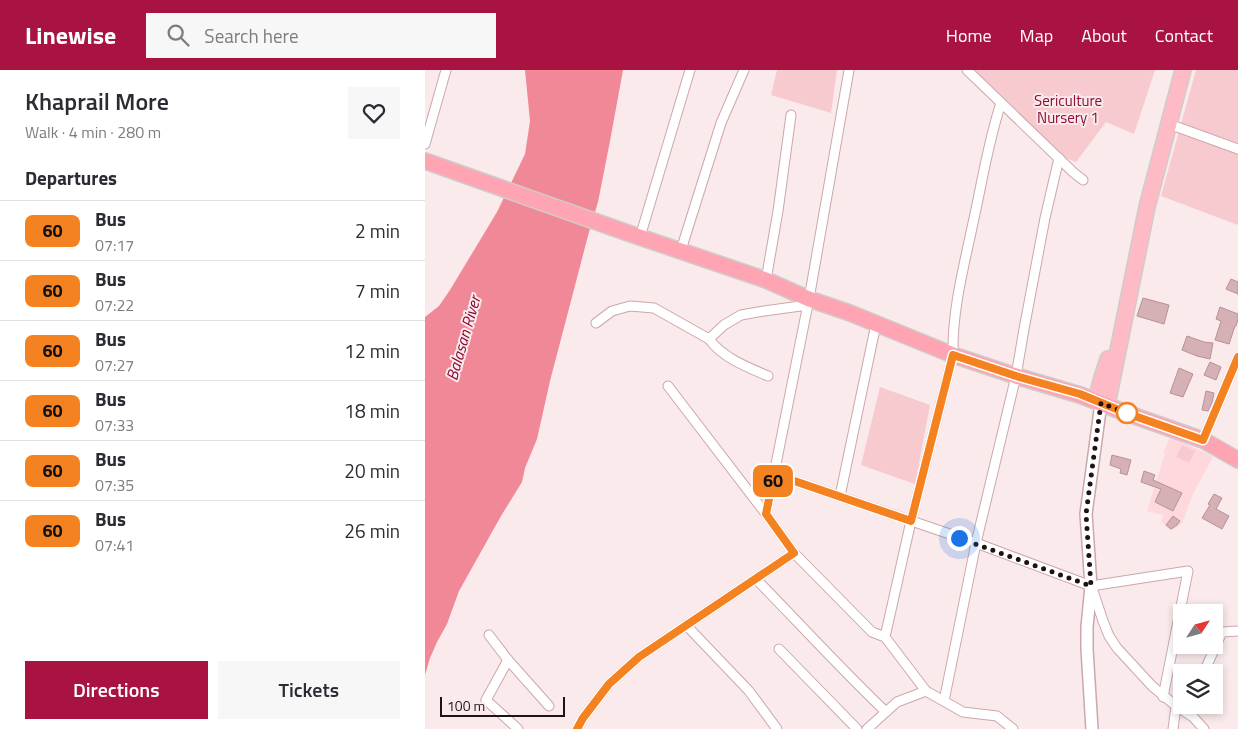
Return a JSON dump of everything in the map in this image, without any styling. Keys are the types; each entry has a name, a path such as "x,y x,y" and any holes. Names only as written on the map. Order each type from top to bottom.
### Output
{"highway":[{"path":"425,160 766,280 809,302 850,313 953,355 1016,376 1080,394 1203,440 1238,460"},
{"path":"1171,429 1183,438 1238,469"}],"main road":[{"path":"1102,403 1130,295 1147,207 1183,70"},
{"path":"1102,403 1101,381 1130,295"},
{"path":"1080,394 1090,391 1101,381"}],"street":[{"path":"425,144 446,70"},
{"path":"634,235 690,70"},
{"path":"681,250 721,123 744,70"},
{"path":"766,514 809,302 849,70"},
{"path":"967,70 1083,180"},
{"path":"885,637 911,521 953,355 953,335 959,294 995,122 1001,104"},
{"path":"766,280 778,212 791,115"},
{"path":"1169,124 1238,149"},
{"path":"944,702 976,543 1016,376 1045,218 1059,158"},
{"path":"709,339 725,325 741,315 809,302"},
{"path":"596,323 613,312 630,306 654,308 709,339 713,345 733,360 768,376"},
{"path":"840,496 876,324"},
{"path":"1203,440 1238,357"},
{"path":"668,386 794,553 872,632 885,637 926,691 963,712 997,716 1013,729"},
{"path":"1092,729 1087,635 1091,586 1086,514 1102,403"},
{"path":"774,474 976,543 1091,586 1188,571 1163,697"},
{"path":"577,729 609,684 639,657 794,553"},
{"path":"756,579 833,661 886,712"},
{"path":"1091,586 1109,636 1117,648 1163,697 1173,702"},
{"path":"686,624 749,691 777,729"},
{"path":"1207,664 1221,632 1238,632"},
{"path":"489,635 549,706"},
{"path":"779,649 857,729"},
{"path":"509,660 486,700 517,729"},
{"path":"867,729 897,702 926,691"},
{"path":"1173,729 1180,714"},
{"path":"1190,714 1204,729"}],"shaded area":[{"path":"1171,436 1213,457 1193,494 1182,523 1171,531 1161,521 1163,515 1147,511 1165,453 1163,453"}],"green space":[{"path":"777,70 837,70 831,113 771,95"},
{"name":"Sericulture Nursery 1","path":"972,70 1155,70 1134,134 1106,122 1076,162 1061,156"},
{"path":"1196,70 1238,70 1238,225 1161,196"},
{"path":"880,387 930,405 915,484 861,465"},
{"path":"1182,445 1195,451 1189,463 1176,457"}],"water":[{"name":"Balasan River","path":"525,70 623,70 598,202 550,381 537,439 525,468 522,482 459,591 447,624 430,658 425,675 425,317 439,306 450,290 497,212 525,154 530,121"}],"building":[{"path":"1231,279 1238,282 1238,294 1226,289"},
{"path":"1143,298 1169,305 1164,324 1137,316"},
{"path":"1220,307 1238,314 1236,326 1229,344 1215,340 1221,321 1216,319"},
{"path":"1187,336 1213,343 1210,359 1182,350"},
{"path":"1210,362 1221,367 1216,380 1204,375"},
{"path":"1179,368 1193,374 1183,397 1170,393"},
{"path":"1206,391 1214,393 1208,411 1202,410"},
{"path":"1112,455 1131,460 1127,475 1120,473 1121,469 1110,465"},
{"path":"1144,471 1155,475 1153,480 1182,493 1173,511 1155,502 1161,489 1141,482"},
{"path":"1214,494 1222,498 1216,509 1229,516 1222,529 1202,518"},
{"path":"1173,516 1180,521 1171,529 1166,525"}],"bus line":[{"name":"60","path":"577,729 609,684 639,657 794,553 766,514 774,474 911,521 953,355 1016,376 1080,394 1126,413 1203,440 1238,357"}],"route":[{"path":"959,538 1091,586 1086,514 1101,403 1127,413"}]}
